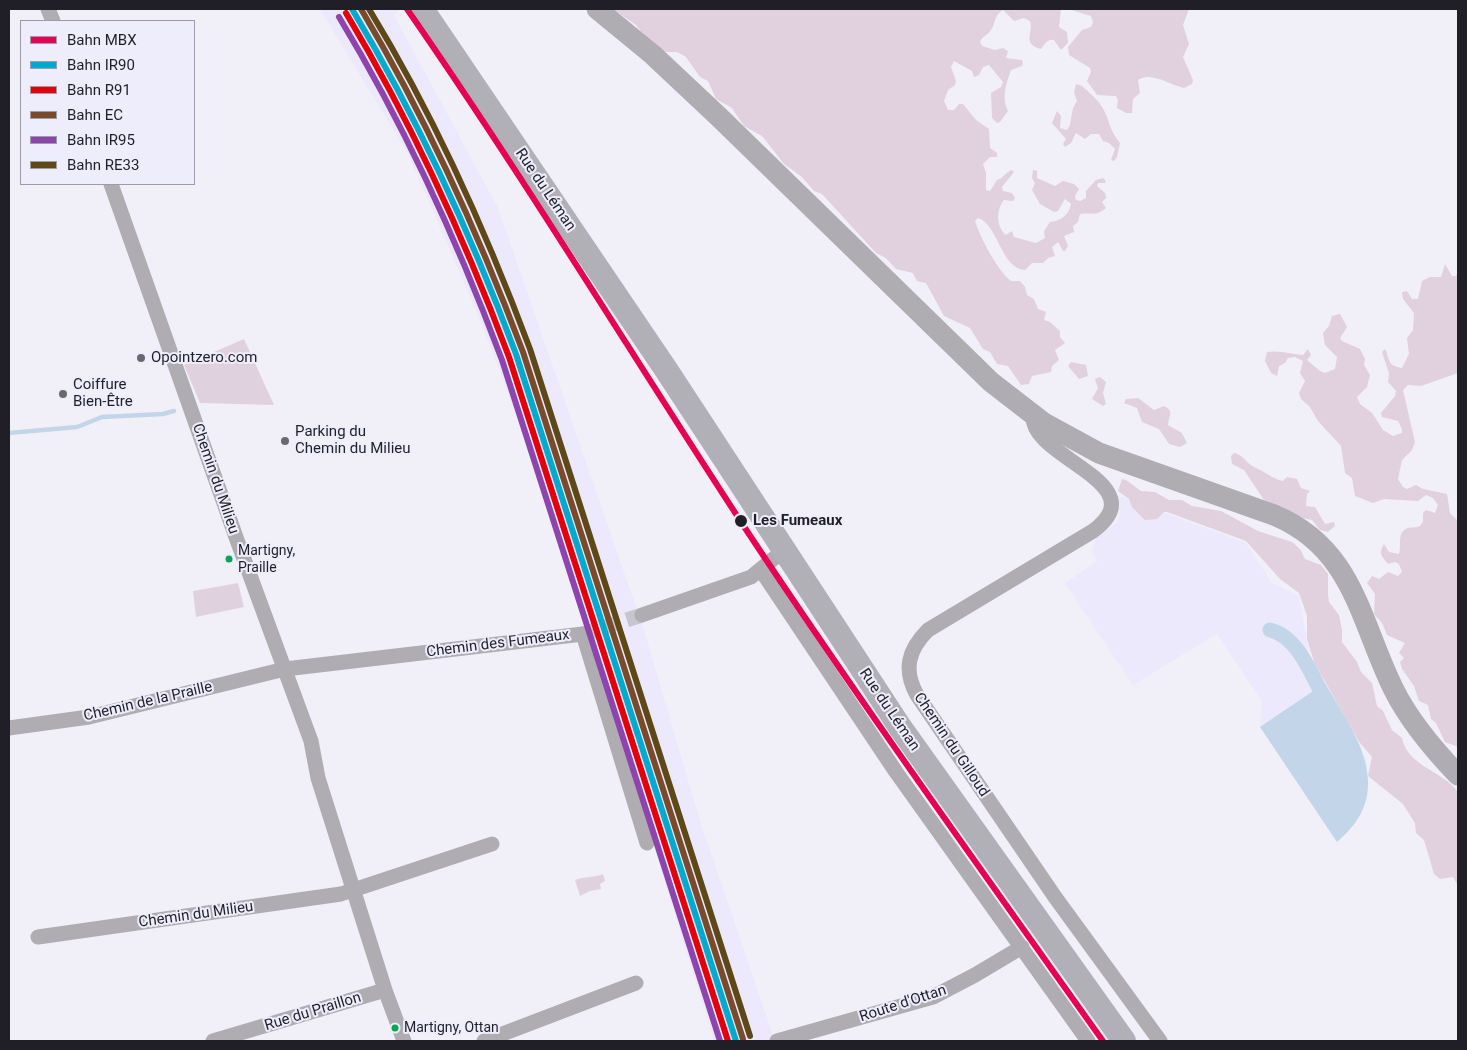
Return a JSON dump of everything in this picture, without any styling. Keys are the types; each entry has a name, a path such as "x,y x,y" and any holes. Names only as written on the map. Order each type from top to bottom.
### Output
{"main road":[{"name":"Rue du Léman","path":"422,9 667,371 783,552 900,728 1124,1041"},
{"name":"Rue du Léman","path":"442,9 634,310 652,340 667,371"}],"street":[{"path":"597,9 675,75 990,382 1033,416 1099,453 1282,519 1314,540 1336,564 1352,588 1384,669 1400,701 1423,734 1458,775"},
{"name":"Chemin du Milieu","path":"111,185 237,540 311,742 318,778 384,990 404,1041"},
{"name":"Chemin du Gilloud","path":"1033,416 1033,423 1038,433 1098,481 1108,493 1111,500 1108,513 1103,522 1093,531 928,630 913,647 908,662 909,678 917,695 1055,897 1160,1041"},
{"path":"642,615 751,577 783,552"},
{"path":"761,570 896,772 1088,1041"},
{"name":"Chemin des Fumeaux","path":"285,669 583,634 647,843"},
{"name":"Chemin de la Praille","path":"9,728 89,717 285,669"},
{"name":"Chemin du Milieu","path":"38,937 341,894 492,844"},
{"name":"Route d'Ottan","path":"777,1041 933,997 950,990 1022,947"},
{"path":"484,1041 636,983"},
{"name":"Rue du Praillon","path":"213,1041 384,990"}],"shaded area":[{"path":"320,9 401,9 394,15 498,208 643,627 700,821 775,1041 714,1041 590,640 514,409 479,317 409,156"},
{"path":"613,9 1061,9 1059,27 1067,32 1068,43 1061,50 1054,40 1048,41 1041,49 1035,47 1030,41 1030,21 1024,18 1014,21 1003,10 997,16 991,30 981,40 982,46 995,50 1003,48 1008,51 1006,58 1022,60 1023,63 1022,66 1011,70 1005,96 1008,111 1000,122 997,123 992,118 991,93 1001,87 1003,82 989,65 983,67 979,75 974,77 972,71 954,61 951,67 956,81 955,85 948,90 944,101 948,110 954,110 959,104 963,104 976,120 989,129 990,148 997,153 997,157 990,157 983,164 986,173 986,190 990,191 997,180 1008,172 1012,170 1014,172 1002,187 1003,191 1012,193 1015,198 1013,201 1004,200 998,213 1000,227 1006,235 1012,231 1014,237 1036,243 1045,238 1044,231 1050,222 1064,217 1070,208 1071,204 1065,199 1058,211 1054,212 1040,204 1032,190 1035,183 1032,178 1033,170 1037,171 1037,178 1055,186 1063,181 1074,184 1079,189 1075,196 1076,200 1080,201 1086,198 1086,191 1096,180 1103,178 1106,181 1105,183 1098,183 1097,186 1105,193 1106,198 1102,202 1106,208 1096,213 1080,214 1078,222 1073,226 1074,232 1064,236 1068,246 1065,251 1063,251 1058,242 1052,247 1055,256 1048,258 1043,263 1032,263 1025,270 1017,268 1010,262 985,222 978,218 975,221 985,244 1000,269 1011,281 1020,281 1025,287 1027,295 1034,299 1038,309 1046,312 1044,320 1050,322 1060,331 1060,337 1065,343 1055,350 1059,360 1052,366 1051,372 1032,376 1029,384 1021,385 1008,366 997,364 990,352 983,349 970,328 944,316 926,283 917,281 913,273 896,269 886,258 876,253 822,194 814,191 802,177 784,164 762,136 744,126 732,108 716,99 708,81 700,77 686,57 677,52 666,52 653,47 636,25"},
{"path":"1068,9 1189,9 1183,25 1189,44 1183,57 1193,80 1192,84 1184,88 1155,78 1143,78 1138,80 1140,93 1133,99 1132,113 1126,113 1117,108 1118,100 1116,96 1097,95 1087,81 1091,72 1090,68 1069,55 1068,47 1082,30 1091,27 1093,22 1091,16"},
{"path":"1076,84 1092,95 1106,114 1112,131 1120,143 1117,157 1114,161 1111,160 1115,149 1109,143 1103,141 1099,134 1091,134 1085,139 1076,133 1071,143 1065,147 1063,144 1066,139 1052,123 1057,111 1061,116 1060,128 1067,130 1077,101 1074,93"},
{"path":"1445,264 1452,276 1456,276 1458,272 1458,373 1421,386 1408,385 1403,390 1415,442 1412,450 1402,460 1398,479 1403,487 1407,489 1416,485 1423,489 1447,494 1450,513 1458,521 1458,747 1445,742 1436,723 1431,719 1428,705 1419,701 1414,686 1402,669 1400,662 1404,658 1399,653 1405,643 1387,635 1382,623 1374,614 1375,594 1367,583 1372,576 1379,579 1388,572 1398,576 1402,572 1399,564 1395,562 1388,564 1383,557 1381,550 1384,544 1389,552 1399,554 1400,540 1404,530 1420,526 1423,522 1423,513 1426,510 1435,513 1438,505 1433,498 1426,495 1418,501 1384,499 1373,503 1355,496 1352,478 1345,473 1341,446 1318,421 1310,407 1301,399 1299,393 1305,381 1300,373 1303,361 1295,357 1288,358 1285,363 1279,366 1277,376 1271,373 1265,361 1267,352 1303,355 1308,349 1311,355 1307,360 1320,371 1325,373 1335,369 1337,357 1325,345 1323,333 1329,326 1332,316 1340,314 1347,327 1340,338 1342,341 1360,349 1365,359 1364,365 1370,375 1367,387 1357,397 1360,404 1372,413 1383,430 1393,436 1402,433 1398,421 1382,417 1381,413 1395,396 1396,391 1388,382 1389,373 1382,352 1385,349 1391,364 1402,368 1409,354 1407,338 1413,330 1414,313 1403,299 1402,292 1407,291 1412,299 1418,299 1422,281 1430,277 1441,277"},
{"path":"244,339 274,405 200,403 184,365"},
{"path":"1071,362 1086,365 1088,376 1079,379 1068,366"},
{"path":"1100,377 1106,382 1103,393 1106,404 1103,406 1092,399 1098,388 1095,379"},
{"path":"1138,398 1154,410 1164,406 1167,408 1170,412 1168,425 1182,433 1187,443 1180,447 1169,444 1159,429 1142,422 1137,408 1124,403 1126,399"},
{"path":"1234,453 1276,479 1283,481 1287,477 1297,479 1301,488 1310,491 1307,494 1306,506 1315,507 1325,524 1334,522 1335,526 1328,532 1320,530 1312,520 1302,518 1264,500 1244,470 1232,464 1231,456"},
{"path":"1122,479 1141,491 1155,492 1169,500 1182,500 1192,506 1221,511 1258,531 1292,542 1300,549 1305,559 1321,565 1328,574 1329,602 1339,615 1342,642 1357,662 1361,672 1372,683 1377,706 1383,711 1392,730 1402,738 1405,747 1411,755 1418,762 1444,779 1458,792 1458,886 1453,877 1440,879 1434,874 1424,840 1416,833 1415,823 1403,804 1368,776 1372,757 1360,743 1314,662 1307,639 1307,616 1299,593 1280,579 1246,541 1167,512 1164,512 1157,519 1145,520 1132,507 1129,499 1118,491"},
{"path":"1117,495 1246,543 1272,583 1299,596 1311,664 1357,736 1367,763 1367,793 1360,815 1345,835 1337,842 1260,727 1262,701 1217,634 1133,685 1065,583 1097,561 1092,553 1095,539 1118,522 1120,512"},
{"path":"238,583 244,607 196,617 193,591"},
{"path":"603,874 605,881 600,884 601,889 590,891 580,896 575,880"}],"water":[{"path":"1325,683 1359,743 1366,763 1368,783 1365,803 1355,823 1337,842 1260,727"}],"waterway":[{"path":"9,433 77,427 102,417 163,414 174,411"},
{"path":"1270,630 1280,634 1297,650 1305,661 1328,705"}],"tunnel":[{"path":"583,634 642,615"}],"rail line":[{"name":"IR90","path":"352,9 399,92 442,178 481,265 516,354 736,1041"},
{"name":"EC","path":"361,9 385,50 449,176 488,263 523,352 743,1039"},
{"name":"RE33","path":"369,9 416,91 458,175 496,261 530,349 750,1036"},
{"name":"MBX","path":"407,9 494,137 788,593 1103,1041"},
{"name":"R91","path":"346,13 393,96 435,181 474,268 509,357 728,1041"},
{"name":"IR95","path":"339,17 386,100 428,184 467,271 502,360 720,1041"}],"place":[{"name":"Opointzero.com","path":"141,358"},
{"name":"Coiffure Bien-Être","path":"63,394"},
{"name":"Parking du Chemin du Milieu","path":"285,441"},
{"name":"Les Fumeaux","path":"741,521"},
{"name":"Martigny, Praille","path":"229,559"},
{"name":"Martigny, Ottan","path":"395,1028"}]}
